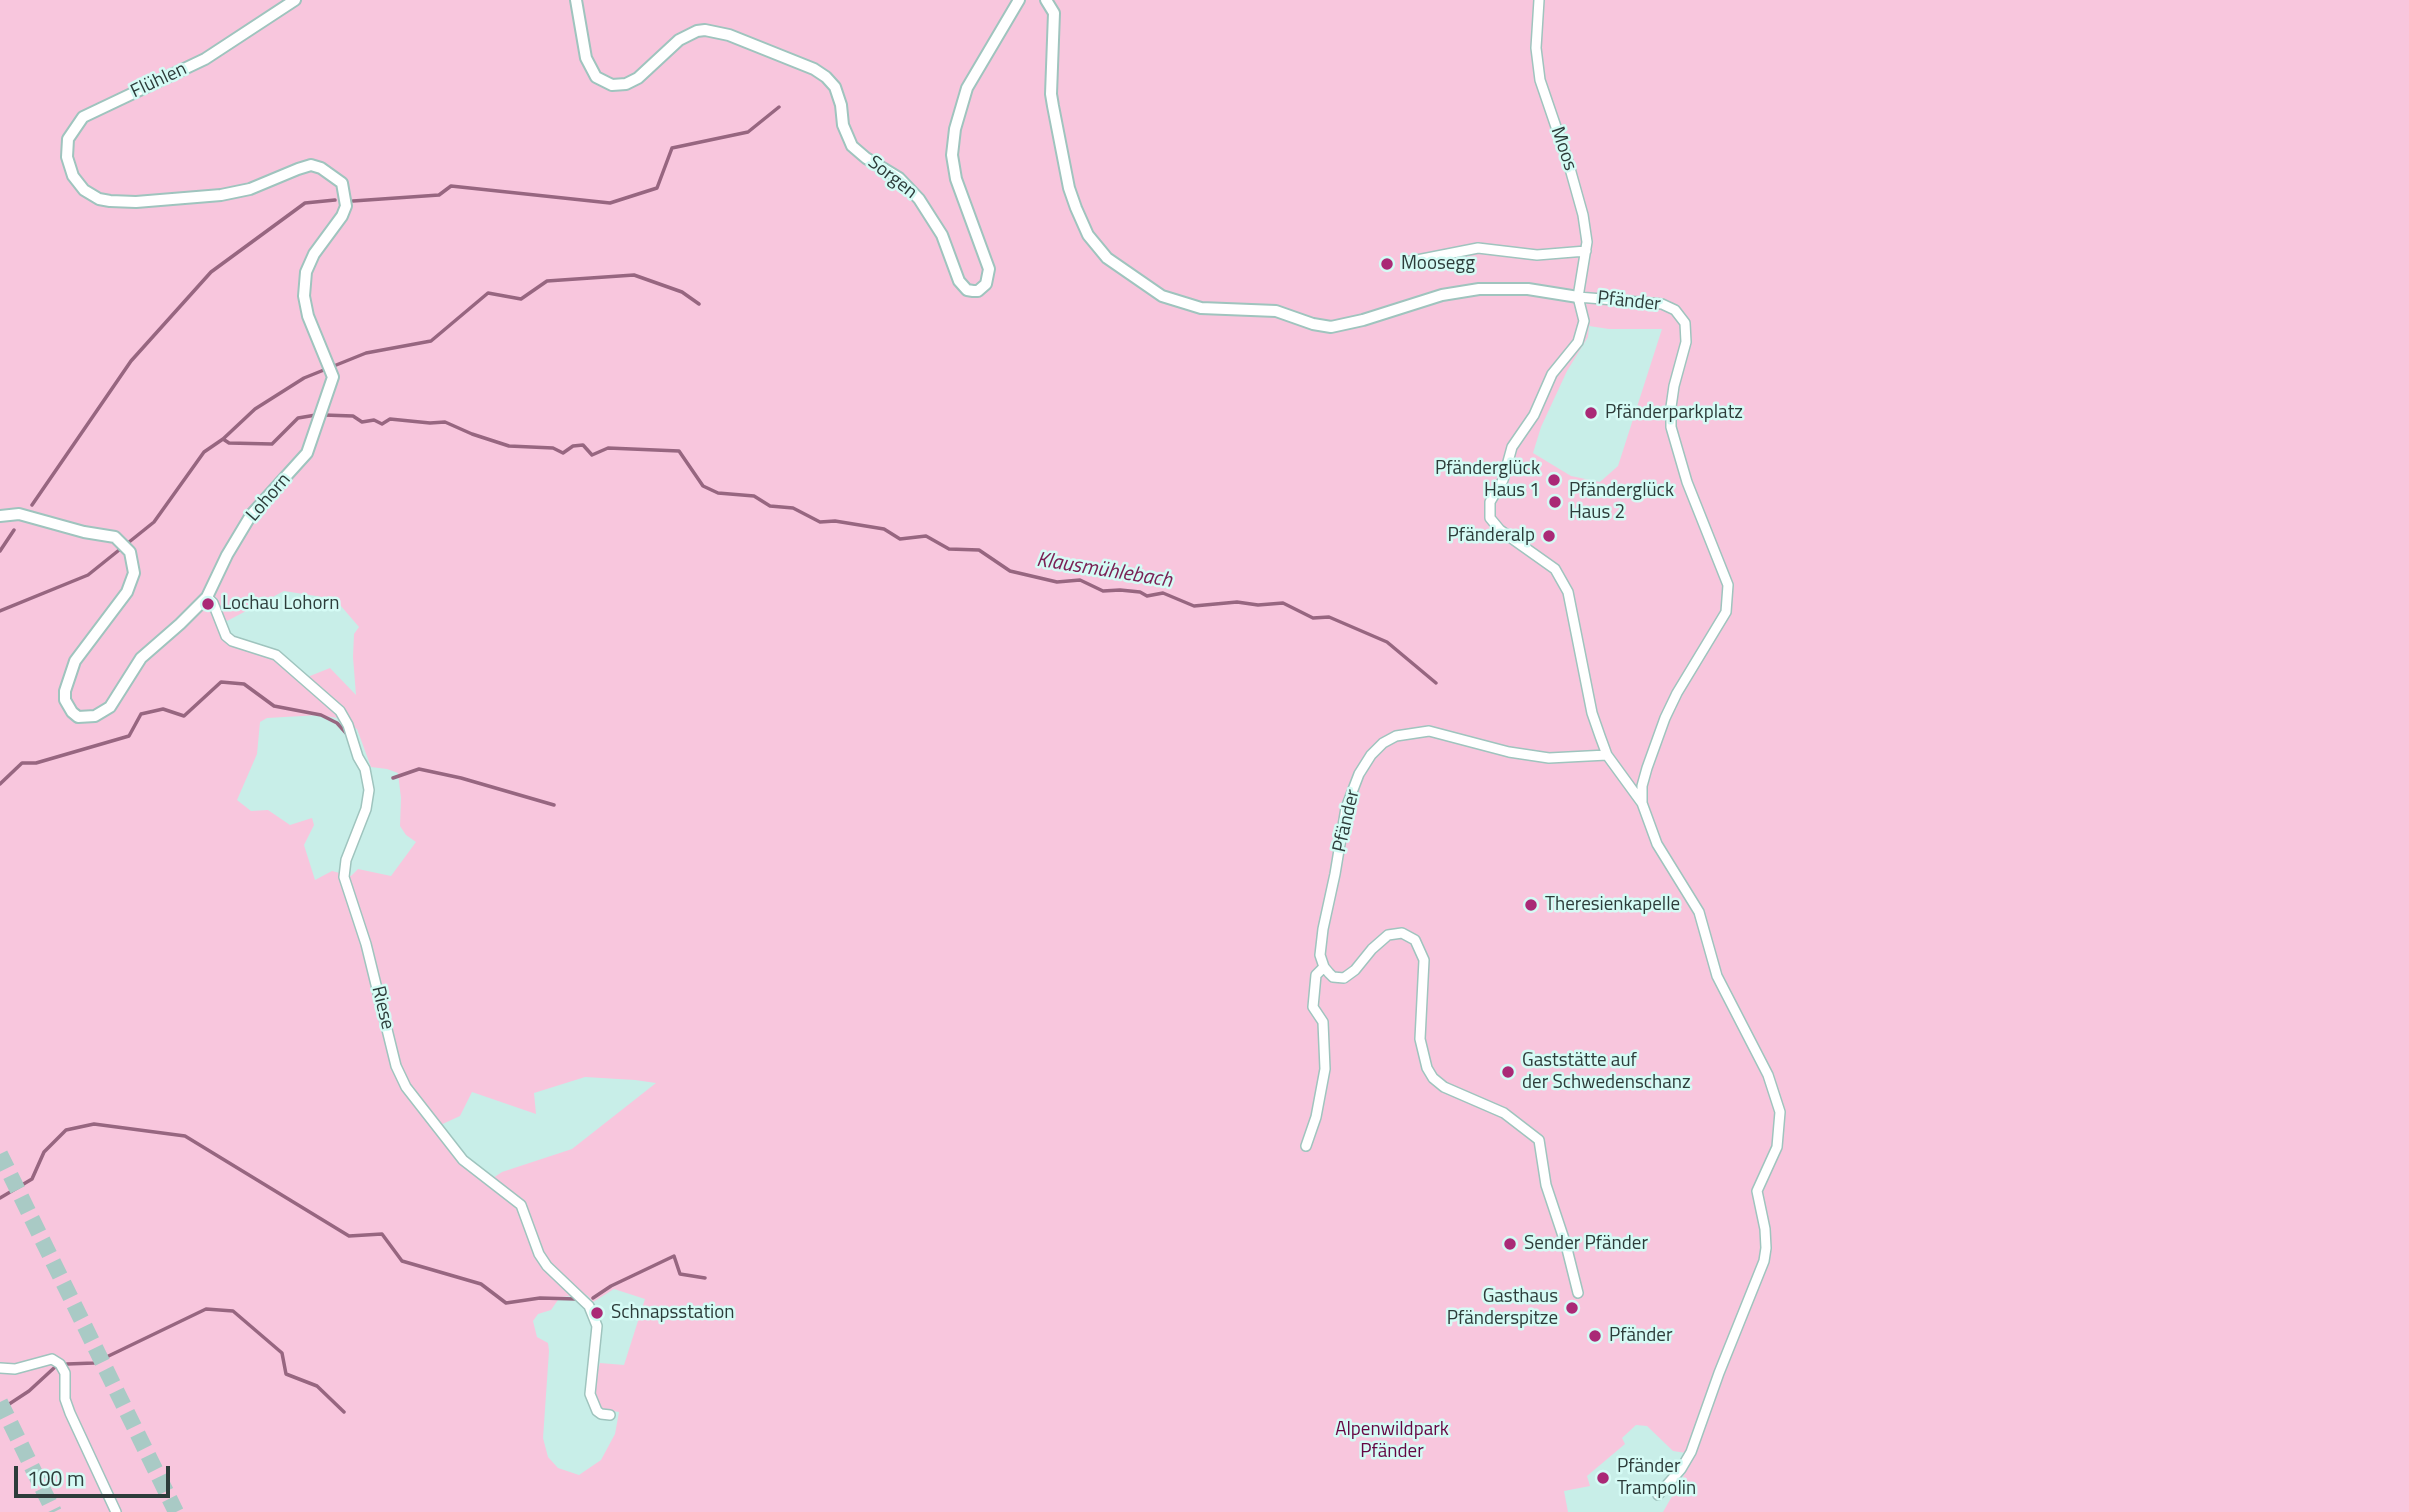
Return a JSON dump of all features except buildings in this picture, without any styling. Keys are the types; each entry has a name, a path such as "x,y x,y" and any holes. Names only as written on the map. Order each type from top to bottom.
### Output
{"street":[{"name":"Flühlen","path":"78,185 69,167 66,148 72,131 83,117 205,59 295,0"},
{"name":"Sorgen","path":"576,0 586,58 596,77 612,85 626,84 638,78 679,40 696,31 705,30 729,36 814,69 826,77 835,87 841,105 843,125 852,146 899,178 919,199 942,234 958,281 967,290 973,291 978,291 986,284 989,269 956,179 952,156 955,129 967,88 1018,0"},
{"path":"1046,0 1054,13 1051,94 1069,188 1088,235 1107,258 1162,296 1186,305 1276,311 1313,324 1331,327 1398,310 1442,295 1479,289 1528,289 1578,297"},
{"name":"Moos","path":"1539,0 1536,48 1540,80 1580,203 1587,242 1578,297"},
{"name":"Lohorn","path":"0,516 19,514 84,532 115,537 124,544 134,567 127,592 75,661 69,676 65,700 68,707 78,717 95,716 110,707 141,658 206,597 251,515 307,453 332,382 327,360 308,316 304,284 309,262 342,216 346,206 345,191 335,176 311,166 232,193 136,202 99,199 78,185"},
{"path":"1407,262 1478,247 1537,254 1586,251"},
{"name":"Pfänder","path":"1642,803 1644,777 1665,718 1726,612 1728,585 1687,482 1671,427 1674,386 1686,342 1685,323 1675,310 1662,304 1578,297 1583,315 1581,335 1552,374 1534,415 1512,447 1503,480 1488,509 1493,524 1548,563 1559,575 1568,592 1592,713 1608,755 1642,803 1657,844 1699,912 1717,976 1768,1075 1780,1112 1777,1147 1757,1191 1765,1229 1765,1261 1719,1373 1691,1452 1681,1469 1658,1495"},
{"name":"Riese","path":"206,597 213,603 226,636 232,641 276,655 340,711 348,725 358,757 365,769 369,790 366,809 346,860 344,877 366,944 396,1066 405,1087 463,1160 522,1205 543,1260 589,1306 597,1326 590,1394 597,1411 610,1415"},
{"name":"Pfänder","path":"1306,1146 1316,1116 1325,1069 1324,1022 1313,1007 1316,975 1324,967 1321,955 1323,929 1346,808 1359,774 1371,755 1383,743 1396,736 1429,731 1509,752 1549,758 1608,755"},
{"path":"1324,967 1333,977 1344,978 1388,935 1402,933 1415,940 1424,960 1420,1028 1423,1058 1427,1068 1433,1078 1444,1087 1504,1113 1539,1140 1546,1185 1566,1245 1578,1293"},
{"path":"0,1368 15,1369 52,1359 60,1364 65,1373 67,1406 116,1512"}],"green space":[{"name":"Alpenwildpark Pfänder","path":"0,0 2409,0 2409,1512 1663,1512 1695,1456 1688,1447 1686,1453 1673,1451 1647,1426 1636,1425 1622,1438 1625,1444 1587,1476 1590,1486 1564,1491 1568,1512 0,1512","holes":["1589,326 1609,329 1662,329 1618,466 1600,482 1571,476 1533,453 1541,427 1567,371 1588,337","284,591 335,599 359,627 354,634 356,695 330,668 305,678 251,643 231,634 224,625 222,614 227,621","320,715 337,718 357,729 371,767 398,773 400,826 406,835 416,842 391,876 358,869 351,876 332,871 315,880 304,845 314,825 312,818 290,825 268,810 251,811 237,800 257,754 260,722 267,718","585,1077 656,1083 572,1149 502,1172 487,1182 436,1127 460,1116 472,1092 536,1114 534,1093","614,1289 645,1299 624,1365 600,1363 594,1386 599,1406 619,1412 615,1434 601,1460 579,1475 558,1468 548,1457 543,1438 549,1351 548,1343 537,1337 533,1321 538,1314 551,1310 560,1297 587,1295 593,1302"]}],"waterway":[{"path":"353,201 439,195 451,186 610,203 657,188 672,148 748,132 779,107"},
{"path":"32,505 131,361 211,272 305,203 335,200"},
{"name":"Klausmühlebach","path":"0,611 88,575 154,522 204,452 223,439 255,409 304,378 366,353 431,341 488,293 521,299 547,281 634,275 682,292 699,304"},
{"name":"Klausmühlebach","path":"223,439 229,443 272,444 298,418 316,415"},
{"name":"Klausmühlebach","path":"324,415 353,416 362,422 374,420 382,424 390,419 445,422 509,446 553,448 563,453 573,446 583,445 592,455 608,448 679,451 703,486 718,493 754,496 770,506 793,508 820,522 835,521 884,529 900,539 926,536 949,549 979,550 1010,571 1057,582 1080,580 1103,591 1140,592 1147,596 1163,593 1194,606 1237,602 1258,605 1283,603 1313,618 1329,617 1387,642 1436,683"},
{"path":"0,551 14,530"},
{"path":"0,784 22,763 36,763 129,736 141,714 163,709 184,716 221,682 244,684 274,706 321,715 337,723 346,733"},
{"path":"393,778 419,769 461,778 554,805"},
{"path":"0,1198 32,1179 44,1152 66,1130 94,1124 185,1136 349,1236 382,1234 402,1261 481,1284 506,1303 540,1298 576,1299"},
{"path":"593,1298 611,1286 674,1256 680,1274 705,1278"},
{"path":"67,1364 94,1363 206,1309 233,1311 282,1353 286,1374 317,1386 344,1412"},
{"path":"0,1410 29,1391 54,1368"}],"tunnel":[{"path":"0,1154 176,1512"},
{"path":"0,1402 54,1512"}],"place":[{"name":"Moosegg","path":"1387,264"},
{"name":"Pfänderparkplatz","path":"1591,413"},
{"name":"Pfänderglück Haus 1","path":"1554,480"},
{"name":"Pfänderglück Haus 2","path":"1555,502"},
{"name":"Pfänderalp","path":"1549,536"},
{"name":"Lochau Lohorn","path":"208,604"},
{"name":"Theresienkapelle","path":"1531,905"},
{"name":"Gaststätte auf der Schwedenschanz","path":"1508,1072"},
{"name":"Sender Pfänder","path":"1510,1244"},
{"name":"Gasthaus Pfänderspitze","path":"1572,1308"},
{"name":"Schnapsstation","path":"597,1313"},
{"name":"Pfänder","path":"1595,1336"},
{"name":"Pfänder Trampolin","path":"1603,1478"}]}
